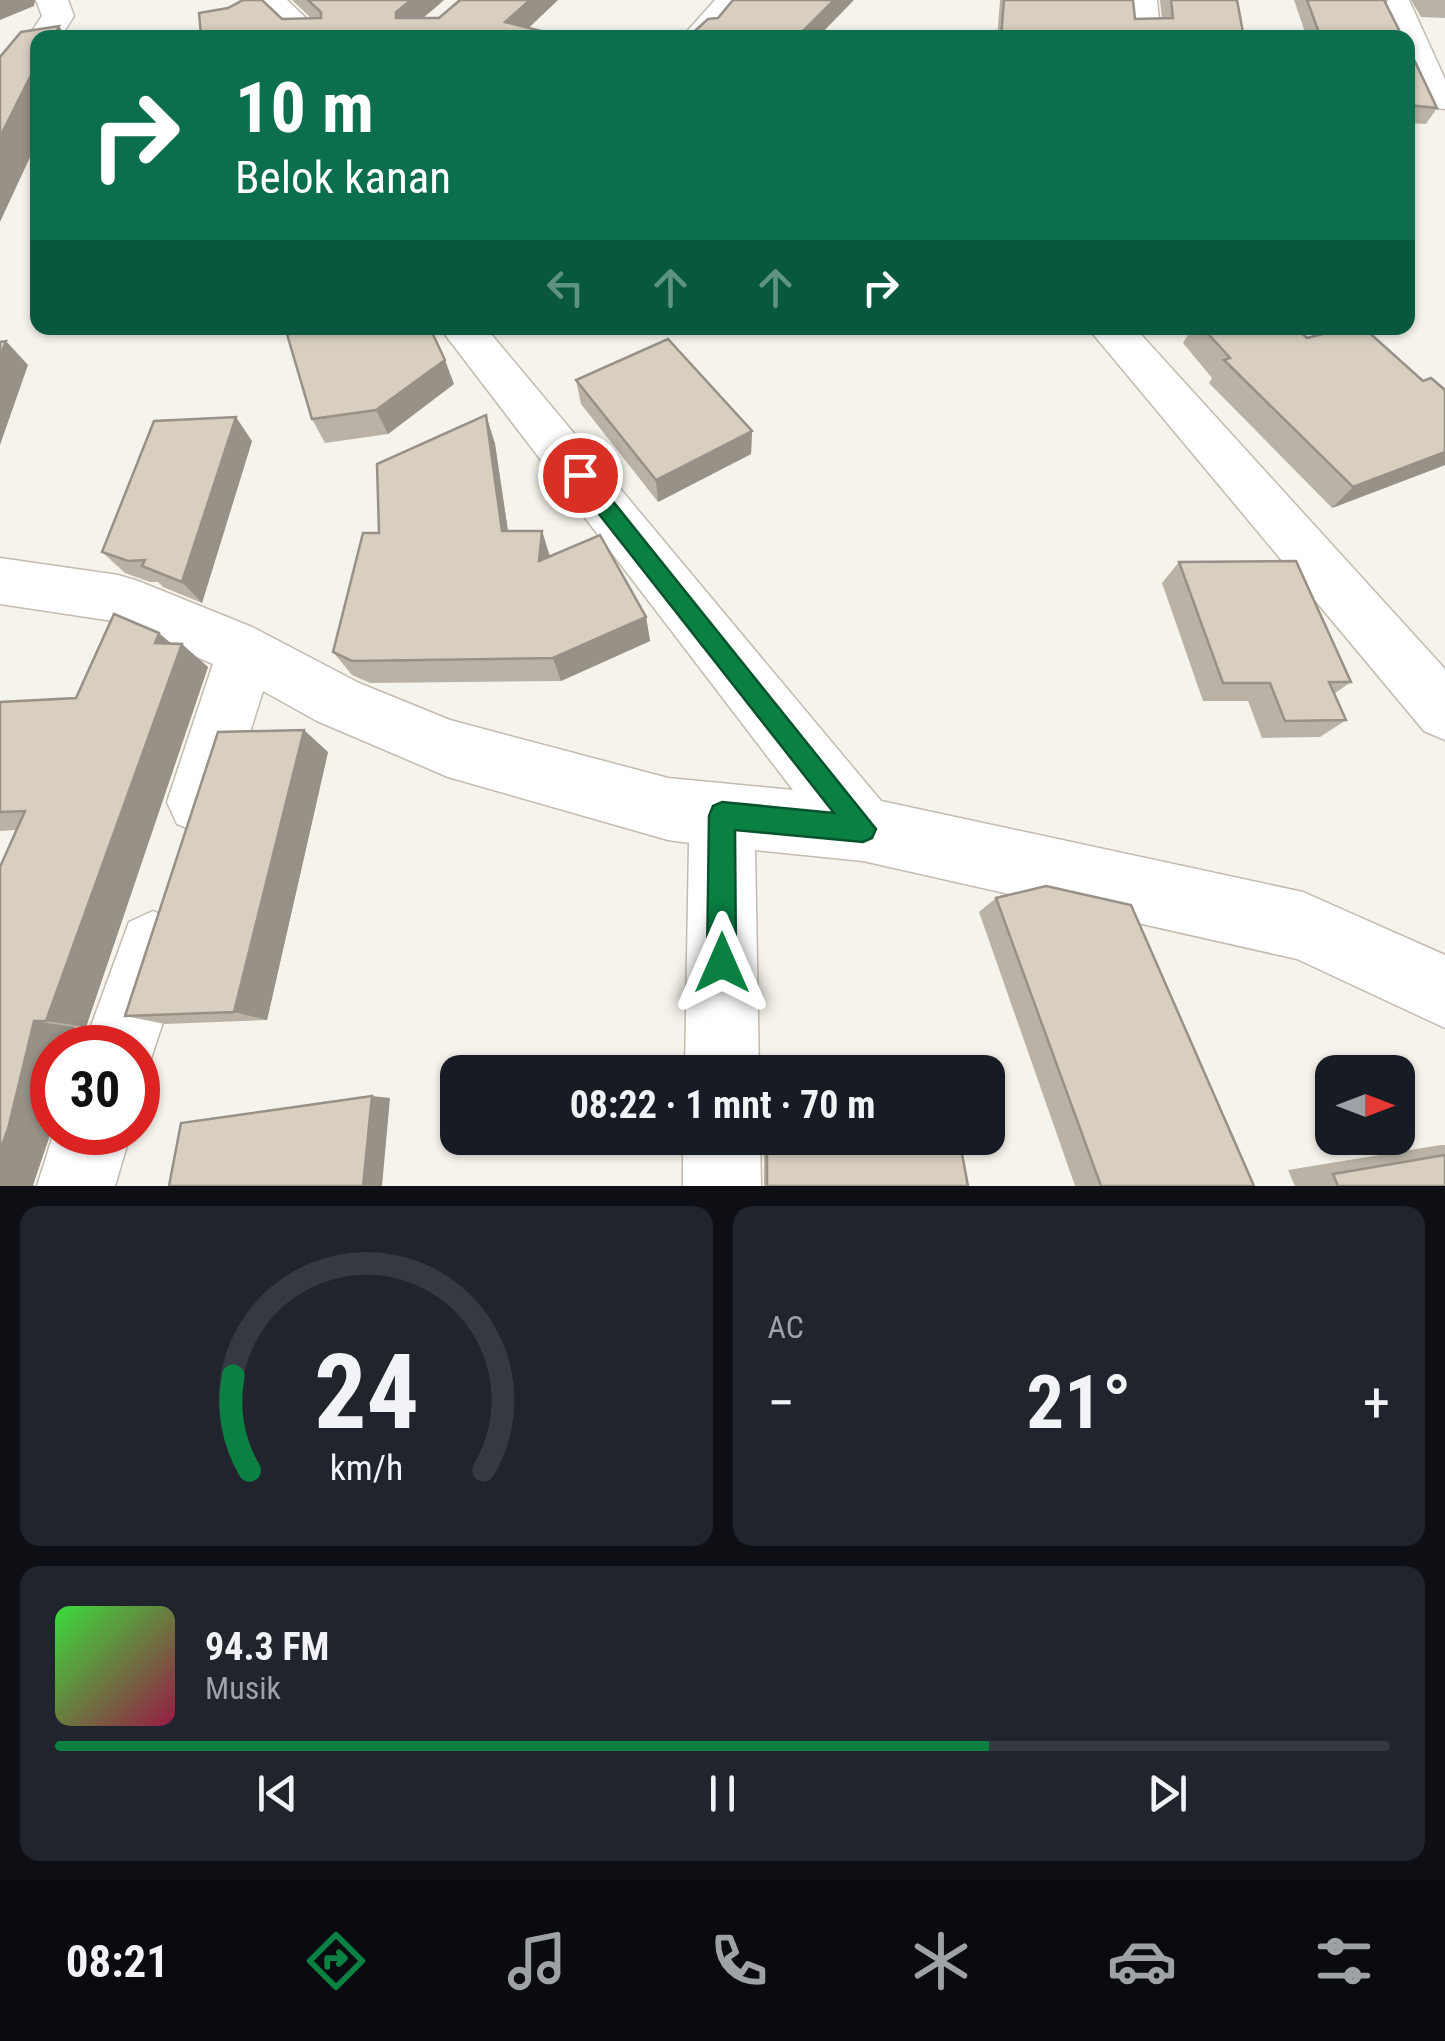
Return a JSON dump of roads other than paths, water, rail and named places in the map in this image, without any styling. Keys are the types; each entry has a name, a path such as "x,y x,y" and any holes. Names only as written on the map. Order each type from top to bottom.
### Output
{"street":[{"path":"48,30 58,16 52,0"},
{"path":"269,0 302,30"},
{"path":"704,30 732,0"},
{"path":"1141,0 1144,30"},
{"path":"1393,0 1406,30"},
{"path":"1415,51 1436,100"},
{"path":"468,335 863,829"},
{"path":"1116,335 1445,712"},
{"path":"0,581 118,598 246,652 338,702 448,748 668,810 863,829 1303,926 1445,992"},
{"path":"127,1025 246,652"},
{"path":"722,816 722,1055"},
{"path":"76,1186 86,1155"},
{"path":"722,1155 722,1186"}]}
